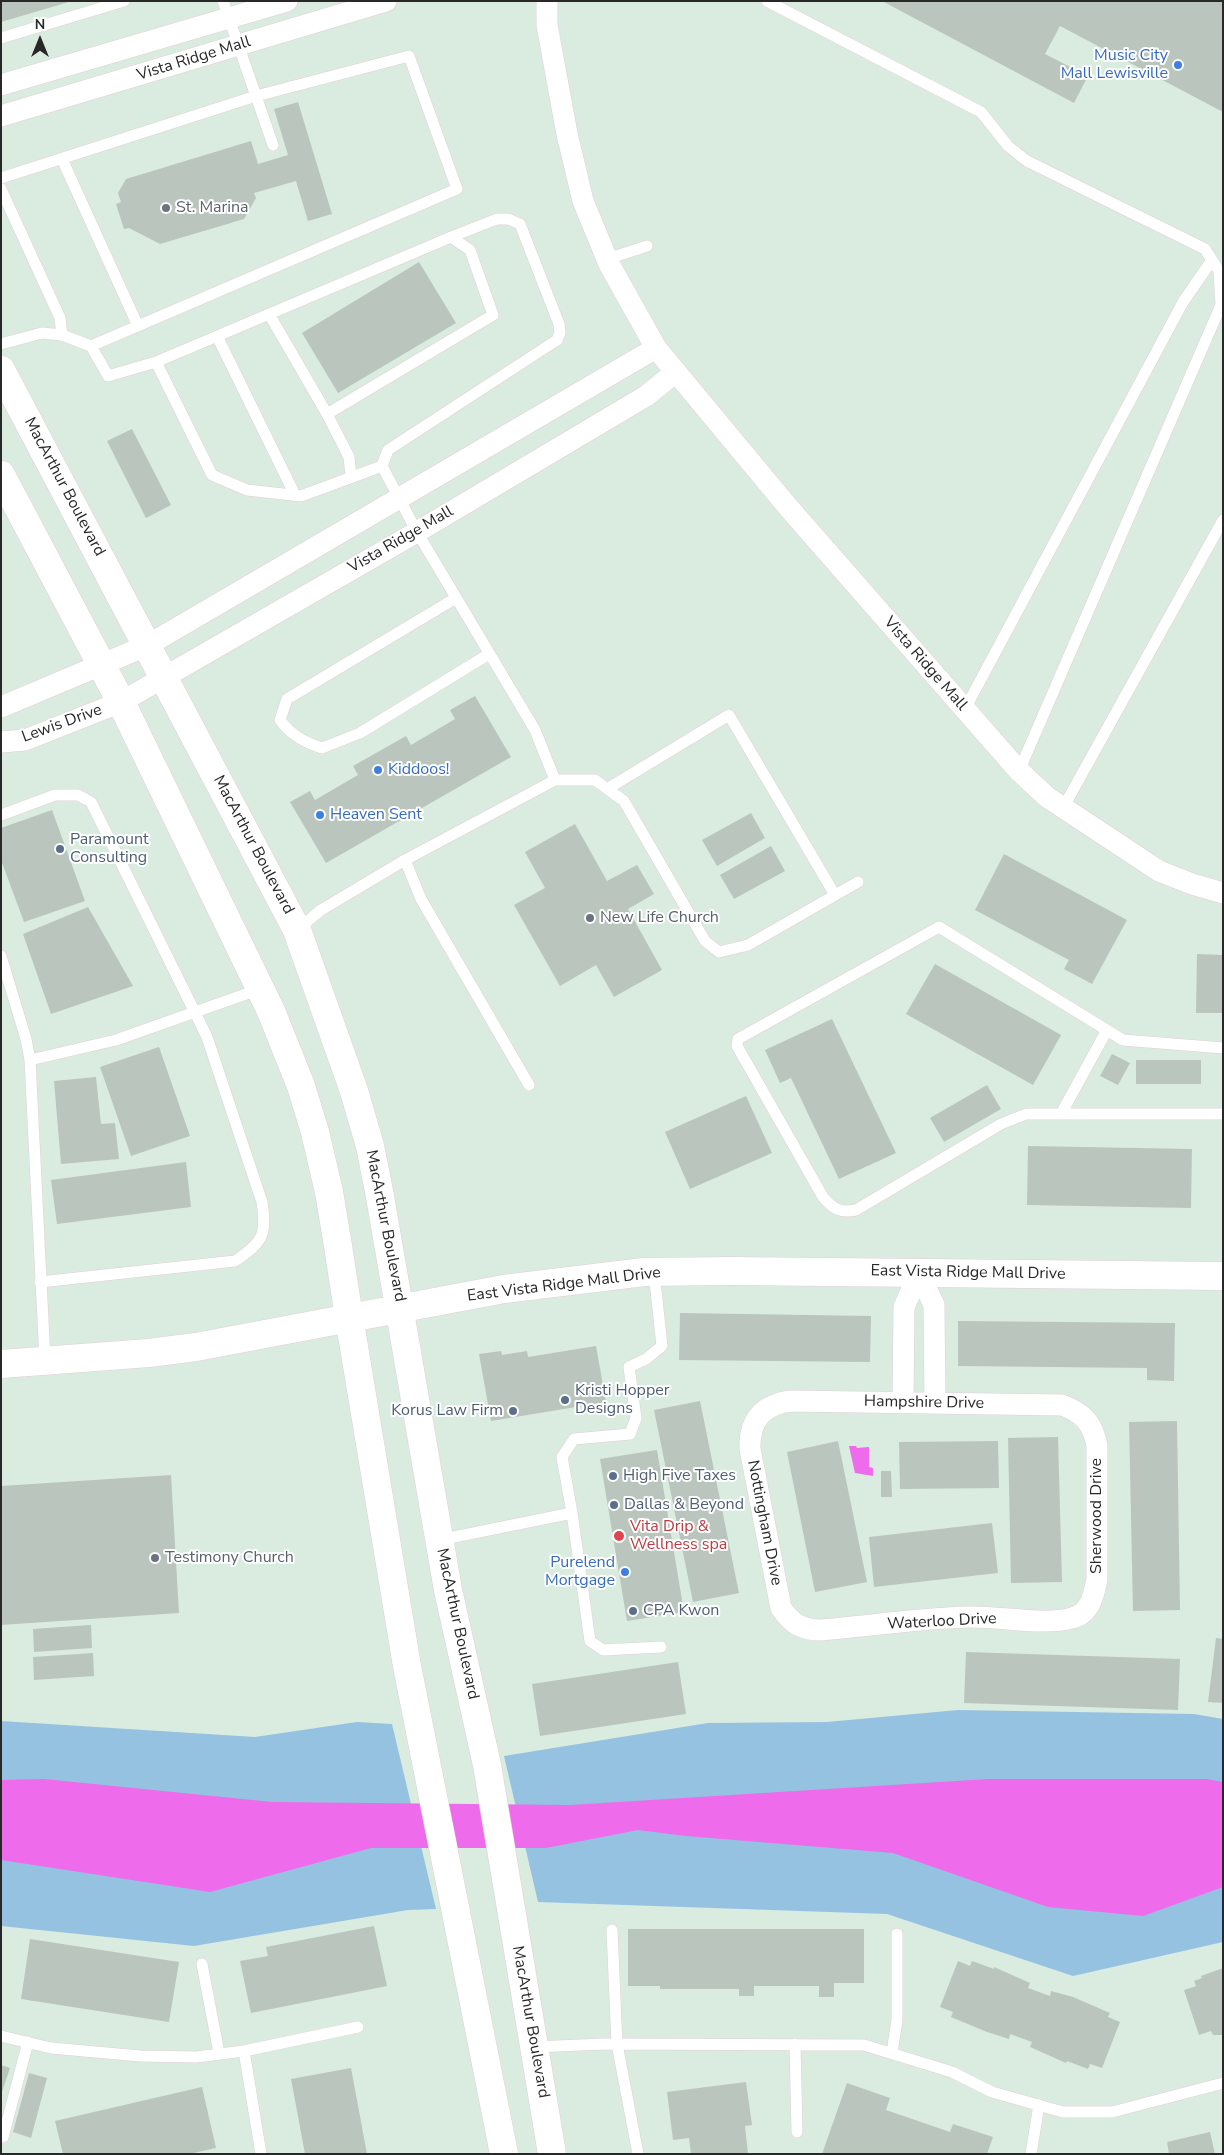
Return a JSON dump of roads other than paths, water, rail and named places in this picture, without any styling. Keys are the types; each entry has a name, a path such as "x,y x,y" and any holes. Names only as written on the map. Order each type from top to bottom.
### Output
{"main road":[{"name":"MacArthur Boulevard","path":"1,370 297,930 354,1091 370,1146 401,1307 448,1590 487,1765 552,2154"},
{"path":"1,475 121,702 260,989 301,1086 329,1192 407,1666 504,2154"},
{"name":"East Vista Ridge Mall Drive","path":"1,1364 45,1362 196,1347 504,1289 654,1272 1223,1276"}],"street":[{"name":"Vista Ridge Mall","path":"1,85 225,10 287,1"},
{"name":"Vista Ridge Mall","path":"1,116 386,1"},
{"name":"Vista Ridge Mall","path":"547,1 547,25 567,134 583,201 607,259 656,348 788,507 1018,771 1047,797 1159,871 1192,884 1223,893"},
{"path":"1,707 148,645 656,348"},
{"name":"Vista Ridge Mall","path":"121,702 417,532 646,396 676,372"},
{"name":"Lewis Drive","path":"1,742 25,740 121,702"},
{"path":"902,1403 904,1307 919,1273"},
{"path":"919,1273 934,1305 935,1403"},
{"name":"Hampshire Drive","path":"760,1415 769,1407 780,1402 792,1401 1062,1405 1076,1410 1087,1419"},
{"name":"Nottingham Drive","path":"760,1415 751,1431 750,1449 781,1608 788,1618 798,1626"},
{"name":"Sherwood Drive","path":"1085,1612 1093,1597 1097,1579 1098,1446 1095,1432 1087,1419"},
{"name":"Waterloo Drive","path":"798,1626 809,1630 821,1630 969,1617 1049,1620 1073,1618 1085,1612"}],"lane":[{"path":"1,38 124,1"},
{"path":"767,1 981,112 1008,146 1027,161 1205,249 1219,271 1221,305 1018,771"},
{"path":"225,10 273,145"},
{"path":"1,178 256,96 409,56 457,189 91,346"},
{"path":"62,159 138,326"},
{"path":"1,188 60,318 62,335"},
{"path":"1,344 42,333 62,335 91,346 108,376 156,362 497,219 508,219 520,224 559,324 560,333 557,340 388,450 382,466 417,532 534,730 555,780"},
{"path":"327,414 493,315 470,250 451,237"},
{"path":"607,259 648,246"},
{"path":"965,709 1183,302 1212,260"},
{"path":"269,314 350,457 351,477"},
{"path":"217,336 295,495"},
{"path":"156,362 212,475 247,490 301,496 382,466"},
{"path":"1063,808 1223,520"},
{"path":"456,598 286,699 280,720 288,730 304,742 322,748 360,733 489,654"},
{"path":"607,789 729,715 835,895"},
{"path":"297,930 321,910 405,860 555,780 595,780 624,801 705,941 718,952 748,945 858,882"},
{"path":"1,815 55,795 78,795 91,802 196,1013 215,1057 262,1202 264,1233 254,1249 235,1261 40,1282"},
{"path":"405,860 421,899 529,1085"},
{"path":"1223,1048 1123,1040 939,927 738,1039 737,1046 823,1197 832,1207 844,1212 856,1210 1001,1124 1026,1114 1223,1114"},
{"path":"1,956 26,1039 30,1060 45,1362"},
{"path":"30,1060 116,1040 260,989"},
{"path":"1061,1114 1107,1030"},
{"path":"654,1272 662,1346 646,1359 630,1367 636,1418 630,1434 574,1439 562,1457 590,1641 603,1650 661,1647"},
{"path":"439,1540 572,1513"},
{"path":"612,1930 617,2044 638,2154"},
{"path":"892,2054 897,2020 897,1934"},
{"path":"202,1964 219,2054"},
{"path":"1,2036 51,2048 140,2056 196,2057 244,2051 358,2028"},
{"path":"3,2137 28,2042"},
{"path":"535,2047 617,2044 864,2046 952,2072 992,2092 1063,2112 1112,2112 1223,2083"},
{"path":"795,2044 797,2132"},
{"path":"244,2051 261,2154"},
{"path":"1031,2154 1039,2105"}],"place":[{"name":"Music City Mall Lewisville","path":"1178,65"},
{"name":"St. Marina","path":"166,208"},
{"name":"Kiddoos!","path":"378,770"},
{"name":"Heaven Sent","path":"320,815"},
{"name":"Paramount Consulting","path":"60,849"},
{"name":"New Life Church","path":"590,918"},
{"name":"Kristi Hopper Designs","path":"565,1400"},
{"name":"Korus Law Firm","path":"513,1411"},
{"name":"High Five Taxes","path":"613,1476"},
{"name":"Dallas & Beyond","path":"614,1505"},
{"name":"Vita Drip & Wellness spa","path":"619,1536"},
{"name":"Testimony Church","path":"155,1558"},
{"name":"Purelend Mortgage","path":"625,1572"},
{"name":"CPA Kwon","path":"633,1611"}]}
